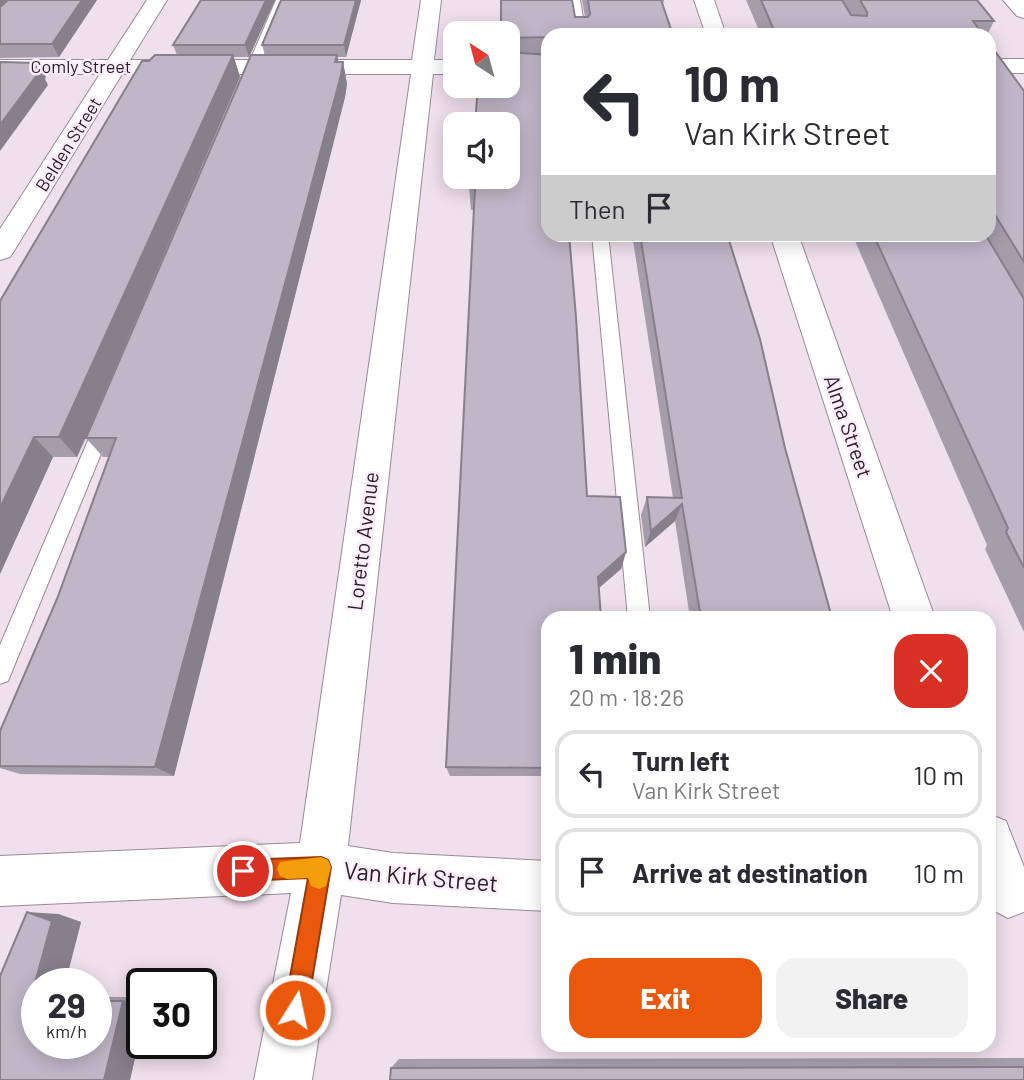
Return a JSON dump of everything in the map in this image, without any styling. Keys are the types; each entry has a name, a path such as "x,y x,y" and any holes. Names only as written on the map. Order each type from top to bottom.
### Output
{"street":[{"name":"Belden Street","path":"0,251 157,0"},
{"name":"Loretto Avenue","path":"283,1080 321,867 438,67 431,0"},
{"path":"704,0 714,28"},
{"path":"1013,0 1024,12"},
{"path":"996,66 1024,66"},
{"name":"Comly Street","path":"0,67 438,67"},
{"name":"Alma Street","path":"787,242 912,611"},
{"path":"996,859 1007,892"},
{"name":"Van Kirk Street","path":"0,881 321,867 393,878 541,886"}],"lane":[{"path":"243,91 281,0"},
{"path":"576,0 579,28"},
{"path":"601,242 638,611"},
{"path":"0,673 111,407"}],"building":[{"path":"8,0 82,0 52,44 0,44 0,7"},
{"path":"201,0 266,0 245,45 173,45"},
{"path":"281,0 356,0 344,45 262,45"},
{"path":"501,0 572,0 575,17 588,17 588,0 661,0 671,28 541,28 541,37 520,38 520,21 501,21"},
{"path":"761,0 842,0 851,15 867,16 860,0 977,0 994,21 973,21 978,28 773,28"},
{"path":"520,53 541,54 541,242 570,242 587,496 620,497 626,552 598,577 600,611 541,611 541,768 446,767 475,189 520,189 520,112 476,112 477,98 520,98"},
{"path":"996,53 1024,91 1024,262 996,216"},
{"path":"155,55 233,55 59,437 34,437 0,508 0,301 142,61 149,61"},
{"path":"251,55 337,55 335,62 343,62 155,767 0,766 0,731 57,599 116,438 86,438"},
{"path":"0,62 38,63 33,71 40,71 0,125"},
{"path":"641,242 730,242 760,339 785,448 830,611 700,611 682,504 651,531 647,497 682,498"},
{"path":"877,242 990,242 1024,299 1024,568 1006,532 1008,528"},
{"path":"27,912 52,921 39,968 21,968 21,1059 109,1059 104,1080 0,1080 0,976"},
{"path":"112,1001 123,1001 112,1047"},
{"path":"1024,1067 1024,1080 390,1080 391,1068"}],"slow traffic":[{"path":"287,869 321,867 319,879"}],"route":[{"path":"243,871 321,867 295,1010"}]}
